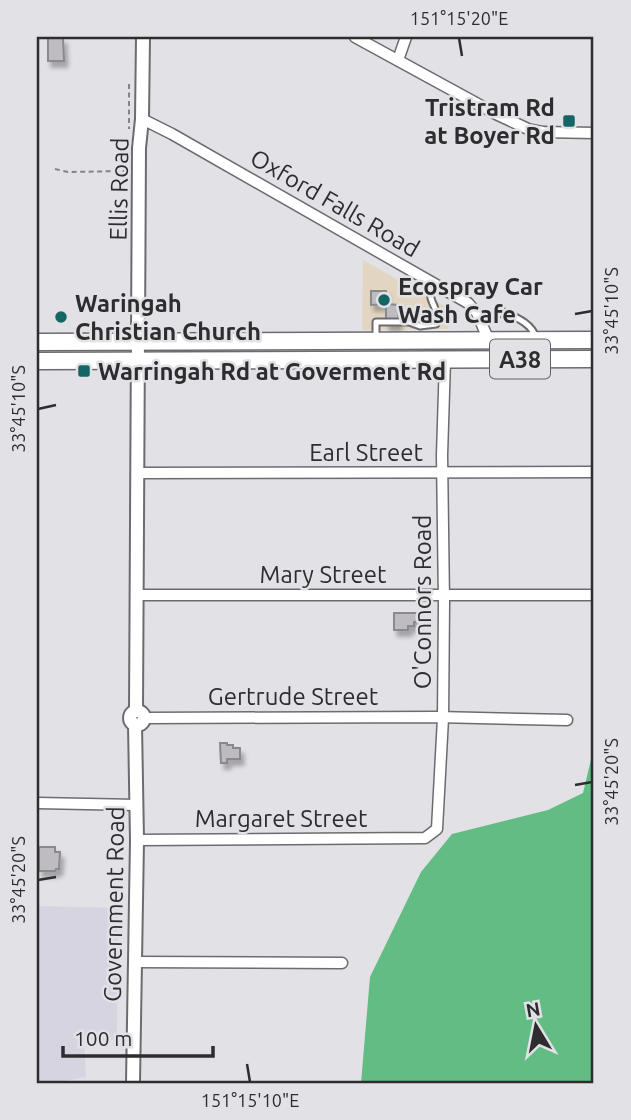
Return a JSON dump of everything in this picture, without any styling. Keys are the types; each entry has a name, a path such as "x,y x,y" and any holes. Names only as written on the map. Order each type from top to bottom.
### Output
{"highway":[{"name":"A38","path":"37,342 594,340"},
{"name":"A38","path":"37,361 594,359"}],"street":[{"name":"Ellis Road","path":"139,360 139,148 143,37"},
{"path":"355,37 528,129 543,132 594,132"},
{"path":"398,61 406,37"},
{"name":"Oxford Falls Road","path":"142,119 468,303 477,313 489,341"},
{"name":"Government Road","path":"133,1083 139,718 136,595 139,360"},
{"name":"O'Connors Road","path":"425,838 437,829 443,718 442,455 445,360"},
{"name":"Earl Street","path":"138,473 594,472"},
{"name":"Mary Street","path":"136,595 594,595"},
{"name":"Gertrude Street","path":"139,718 567,720"},
{"path":"37,803 137,805"},
{"name":"Margaret Street","path":"137,840 425,838"},
{"path":"134,962 342,962"}],"lane":[{"path":"376,341 376,322 409,322 420,326 436,324 436,310 431,302 431,291 435,284"},
{"path":"481,323 502,311 521,320 534,332 537,341"},
{"path":"409,322 409,341"}],"path":[{"path":"129,84 129,134"},
{"path":"55,169 68,172 129,171"}],"shaded area":[{"name":"Ecospray Car Wash Cafe","path":"363,260 446,307 452,315 452,323 447,329 362,330"},
{"path":"37,906 118,908 117,1040 84,1040 86,1077 37,1083"}],"green space":[{"path":"594,747 594,1083 361,1083 370,977 421,872 452,834 548,810 583,793"}],"building":[{"path":"48,38 63,38 64,61 48,61"},
{"path":"371,291 386,291 386,304 371,305"},
{"path":"386,304 399,305 398,325 386,325"},
{"path":"394,613 417,613 417,622 414,622 414,626 408,626 408,630 394,630"},
{"path":"220,743 240,748 240,759 227,759 227,763 221,763"},
{"path":"39,847 55,847 55,852 60,852 59,869 39,871"}],"place":[{"name":"Tristram Rd at Boyer Rd","path":"569,121"},
{"name":"Ecospray Car Wash Cafe","path":"384,300"},
{"name":"Waringah Christian Church","path":"61,317"},
{"name":"Warringah Rd at Goverment Rd","path":"84,371"}]}
